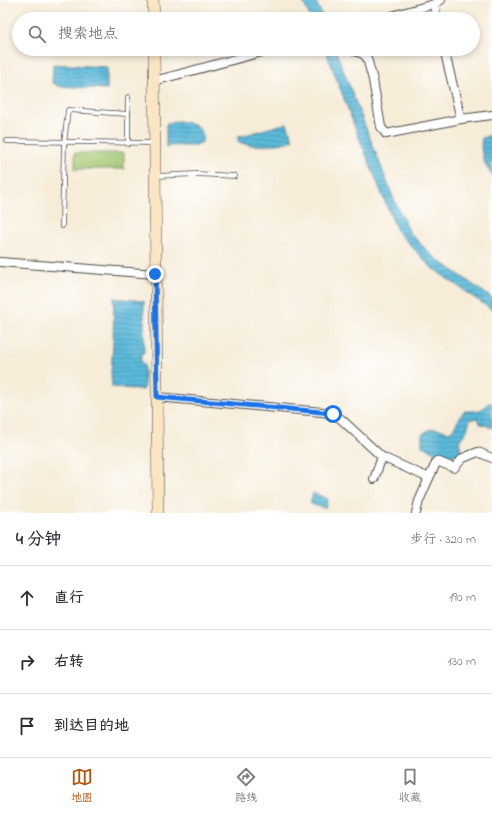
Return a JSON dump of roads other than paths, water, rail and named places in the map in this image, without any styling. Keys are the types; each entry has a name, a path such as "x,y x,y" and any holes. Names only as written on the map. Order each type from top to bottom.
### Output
{"main road":[{"path":"153,0 154,12"},
{"path":"154,56 158,513"}],"street":[{"path":"404,12 438,2 437,12"},
{"path":"154,80 246,56"},
{"path":"365,56 367,58 373,80 381,126 386,134 461,119 492,115"},
{"path":"446,56 461,119"},
{"path":"0,262 155,274"},
{"path":"157,397 333,414 341,419 382,457 429,478"},
{"path":"416,513 419,501 437,461 454,468 463,458 478,452 492,458"},
{"path":"374,479 382,457"}],"lane":[{"path":"128,97 128,144"},
{"path":"62,226 64,142 68,110 128,114"},
{"path":"7,141 128,144 154,143"},
{"path":"154,176 196,174 236,176"}],"water":[{"path":"302,0 315,0 321,12 308,12"},
{"path":"328,56 338,56 393,197 410,233 434,257 492,298 492,310 432,268 397,231"},
{"path":"53,64 107,67 107,89 57,86 56,84 52,83"},
{"path":"178,121 196,126 202,132 202,142 193,146 166,147 166,124"},
{"path":"287,123 293,140 257,146 238,141 238,137"},
{"path":"490,135 492,136 492,175 485,162 481,147 482,138"},
{"path":"114,298 144,301 144,353 141,354 141,362 144,364 143,390 112,387 111,373"},
{"path":"488,403 492,403 492,428 479,423 477,418 470,420 467,430 460,441 461,450 459,454 452,456 443,454 437,457 435,452 422,446 422,434 435,428 449,432 464,411 475,411 484,408"},
{"path":"313,493 328,499 325,508 310,504"}]}
